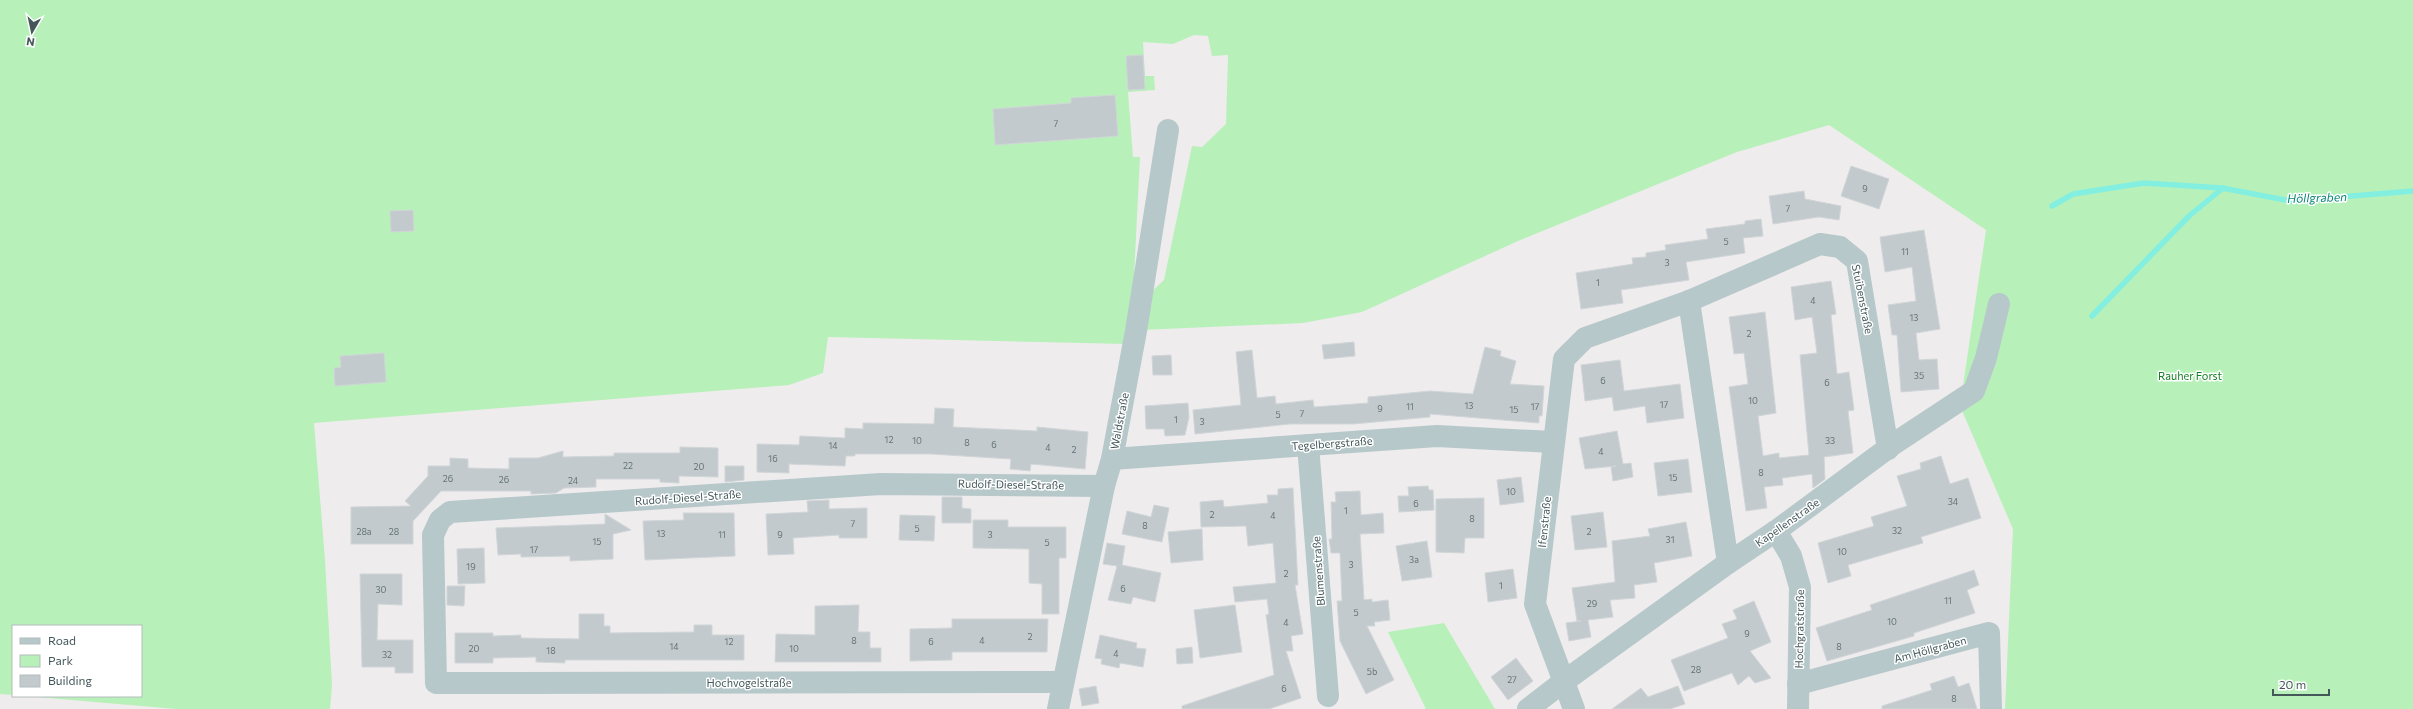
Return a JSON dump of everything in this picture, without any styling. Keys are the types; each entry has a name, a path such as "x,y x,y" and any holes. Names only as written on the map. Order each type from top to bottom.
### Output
{"street":[{"name":"Waldstraße","path":"1058,709 1062,682 1104,486 1112,459 1136,331 1168,130"},
{"name":"Stuibenstraße","path":"1564,359 1585,338 1689,301 1820,244 1840,247 1857,261 1888,449"},
{"path":"1689,301 1728,563"},
{"name":"Kapellenstraße","path":"1528,709 1728,563 1776,531 1888,449 1974,391 1986,358 1999,304"},
{"name":"Ifenstraße","path":"1564,359 1552,442 1535,604 1574,709"},
{"name":"Tegelbergstraße","path":"1112,459 1438,436 1552,442"},
{"name":"Blumenstraße","path":"1308,445 1328,696"},
{"name":"Rudolf-Diesel-Straße","path":"436,683 433,535 440,520 450,512 881,484 1104,486"},
{"name":"Hochgratstraße","path":"1776,531 1791,556 1800,587 1798,709"},
{"name":"Am Höllgraben","path":"1798,684 1989,633 1991,709"},
{"name":"Hochvogelstraße","path":"436,683 1062,682"}],"green space":[{"name":"Rauher Forst","path":"0,0 2413,0 2413,709 2005,709 2013,529 1960,406 1986,230 1829,125 1737,152 1518,241 1362,312 1303,323 1141,330 1147,296 1164,280 1192,146 1202,147 1226,124 1228,55 1212,56 1208,36 1194,35 1173,44 1143,42 1145,76 1154,76 1155,90 1128,92 1133,157 1140,157 1134,277 1127,344 828,337 823,373 789,385 314,423 325,560 332,685 330,709 176,709 37,697 142,697 142,625 12,625 12,695 0,694"},
{"path":"1444,623 1495,709 1426,709 1388,632"}],"building":[{"path":"1143,55 1145,89 1128,90 1126,56"},
{"path":"1115,95 1118,136 995,145 993,109 1071,103 1071,98"},
{"path":"1851,166 1889,179 1879,209 1841,196"},
{"path":"1804,191 1805,199 1841,206 1839,220 1819,217 1773,224 1769,196"},
{"path":"413,210 414,231 391,232 390,211"},
{"path":"1761,219 1763,236 1743,238 1745,253 1686,262 1689,280 1621,290 1623,303 1581,309 1576,273 1633,264 1632,258 1646,257 1646,253 1666,250 1665,245 1708,239 1706,229 1745,224 1745,221"},
{"path":"1924,230 1940,329 1916,333 1919,360 1937,359 1939,389 1901,392 1897,335 1892,335 1888,305 1916,301 1912,267 1885,272 1880,237"},
{"path":"1831,281 1836,314 1831,315 1837,374 1849,372 1854,410 1848,411 1853,453 1824,457 1825,479 1813,488 1812,474 1782,478 1783,485 1764,487 1767,508 1746,511 1729,387 1748,384 1744,353 1734,354 1729,317 1765,312 1776,413 1758,416 1763,456 1779,453 1779,458 1809,455 1800,355 1817,353 1812,317 1795,320 1791,287"},
{"path":"1354,342 1355,356 1324,359 1322,345"},
{"path":"1485,347 1501,351 1500,356 1516,361 1510,384 1544,386 1542,416 1539,416 1539,423 1430,414 1430,417 1353,424 1290,424 1195,434 1193,410 1241,405 1236,352 1252,350 1257,398 1275,396 1276,404 1313,400 1314,407 1368,403 1368,397 1430,391 1473,394"},
{"path":"384,353 386,382 335,386 334,368 341,367 340,356"},
{"path":"1171,355 1172,375 1153,375 1152,356"},
{"path":"1620,360 1624,391 1680,384 1684,418 1647,423 1645,406 1614,411 1612,397 1585,401 1581,365"},
{"path":"1188,403 1189,417 1185,435 1165,436 1164,429 1146,429 1145,406"},
{"path":"935,408 954,409 953,427 1037,431 1037,427 1088,432 1085,469 1031,464 1030,471 1010,469 1011,459 931,454 855,454 855,456 846,456 845,466 789,464 789,473 757,472 757,444 799,445 800,436 845,438 845,428 863,429 863,423 934,424"},
{"path":"1617,431 1623,464 1631,463 1633,477 1613,481 1611,467 1616,466 1585,469 1579,438"},
{"path":"680,447 718,448 718,477 679,476 679,483 660,482 660,479 596,479 596,487 564,488 556,493 531,494 531,491 441,491 413,521 413,544 351,544 351,507 411,506 405,501 428,476 428,466 450,466 450,458 468,459 468,468 509,469 509,458 538,458 563,451 563,457 614,456 614,453 680,453"},
{"path":"1941,456 1950,484 1968,478 1981,518 1921,537 1923,543 1848,565 1851,576 1828,583 1818,543 1874,526 1871,517 1907,506 1897,476 1921,469 1920,463"},
{"path":"1688,459 1692,492 1658,496 1654,463"},
{"path":"725,466 744,466 744,480 725,482"},
{"path":"1521,477 1524,502 1500,505 1497,480"},
{"path":"1428,486 1429,490 1433,490 1434,510 1399,512 1398,496 1409,496 1408,487"},
{"path":"1293,488 1298,585 1295,585 1303,634 1291,636 1293,651 1286,651 1301,698 1269,709 1182,709 1182,706 1274,675 1266,615 1269,614 1267,599 1235,602 1233,587 1276,583 1273,543 1248,546 1246,526 1201,527 1200,502 1223,500 1224,507 1268,503 1267,495 1278,495 1278,489"},
{"path":"1360,491 1361,515 1383,513 1384,533 1360,534 1364,600 1372,599 1372,602 1388,600 1390,620 1374,622 1375,626 1367,626 1394,680 1366,694 1340,641 1337,601 1342,601 1340,553 1331,553 1329,539 1332,539 1331,502 1336,502 1335,492"},
{"path":"942,497 962,497 962,508 971,509 971,523 942,523"},
{"path":"1484,498 1484,538 1465,538 1464,553 1436,552 1436,499"},
{"path":"829,500 829,509 867,508 867,538 839,538 839,535 793,538 794,554 768,555 766,514 808,512 807,501"},
{"path":"1154,505 1169,508 1162,542 1122,534 1127,511 1151,517"},
{"path":"1603,512 1607,547 1575,550 1571,516"},
{"path":"683,513 734,513 735,556 645,560 643,521 684,520"},
{"path":"605,514 631,530 613,534 613,559 570,561 570,556 521,557 521,554 498,555 496,528 605,524"},
{"path":"900,515 935,516 934,541 899,540"},
{"path":"973,520 1008,520 1008,527 1066,527 1066,558 1059,558 1059,614 1042,614 1042,584 1029,583 1029,549 973,548"},
{"path":"1686,522 1692,556 1654,563 1657,582 1634,585 1635,598 1610,600 1613,617 1588,620 1591,637 1569,641 1566,623 1581,621 1577,621 1572,588 1615,582 1612,541 1650,536 1648,529"},
{"path":"1202,529 1203,560 1171,563 1168,532"},
{"path":"1427,541 1432,577 1402,581 1396,546"},
{"path":"1107,543 1125,546 1122,565 1161,573 1155,602 1133,597 1131,604 1108,600 1117,566 1103,564"},
{"path":"484,548 485,583 458,584 457,549"},
{"path":"1513,569 1517,598 1488,602 1485,573"},
{"path":"1974,570 1979,585 1967,590 1975,613 1914,633 1914,636 1827,661 1816,628 1872,610 1870,605"},
{"path":"360,574 402,574 402,605 378,604 377,640 413,640 413,673 395,673 395,667 362,667"},
{"path":"447,586 465,586 464,606 447,605"},
{"path":"1754,601 1771,642 1750,651 1771,678 1755,683 1749,676 1738,685 1732,673 1684,691 1671,660 1728,638 1722,624 1737,619 1733,610"},
{"path":"859,605 858,632 870,632 870,648 881,648 881,662 775,662 776,634 815,635 815,606"},
{"path":"1235,605 1242,652 1200,658 1194,610"},
{"path":"579,614 604,614 604,626 610,626 610,633 694,632 694,625 712,625 712,635 744,635 744,660 565,660 565,663 536,662 536,657 493,658 493,663 455,663 455,633 493,633 493,636 521,635 521,638 579,639"},
{"path":"952,619 1048,619 1047,652 952,652 952,660 910,661 910,629 952,628"},
{"path":"1100,635 1137,643 1136,648 1146,649 1143,667 1120,663 1119,668 1101,664 1102,659 1095,658"},
{"path":"1192,647 1193,663 1177,664 1176,649"},
{"path":"1516,658 1533,681 1508,700 1491,677"},
{"path":"1954,676 1958,687 1969,683 1977,709 1882,709 1882,706 1932,690 1930,684"},
{"path":"1096,686 1099,703 1082,706 1079,689"},
{"path":"1678,686 1685,704 1670,709 1612,709 1641,688 1648,697"}],"waterway":[{"name":"Höllgraben","path":"2052,206 2073,194 2144,183 2222,188 2291,201 2413,191"},
{"name":"Höllgraben","path":"2092,316 2189,216 2223,188"}]}
